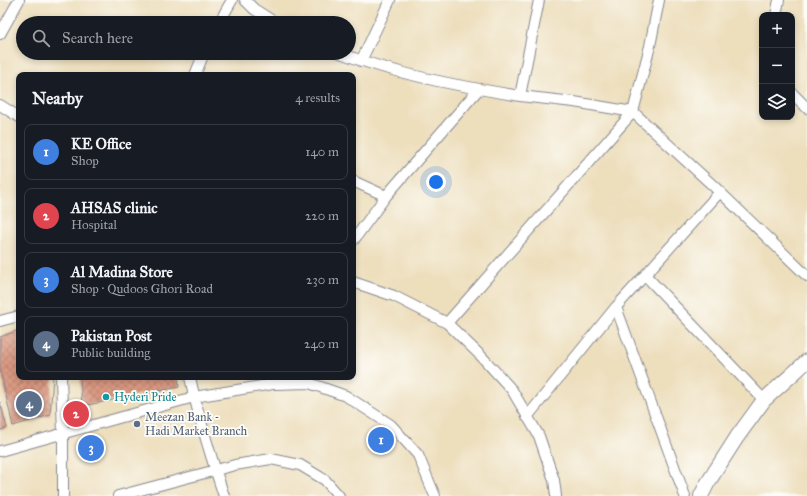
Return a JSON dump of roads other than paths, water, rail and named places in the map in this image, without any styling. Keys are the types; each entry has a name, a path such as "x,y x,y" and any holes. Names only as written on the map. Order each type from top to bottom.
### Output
{"street":[{"path":"0,34 19,0"},
{"path":"223,16 232,0"},
{"path":"245,0 254,10 264,16"},
{"path":"361,61 390,0"},
{"path":"520,96 538,0"},
{"path":"447,323 633,112 650,46 659,0"},
{"path":"776,12 778,0"},
{"path":"356,59 432,80 478,90 574,102 633,112 720,192 807,276"},
{"path":"196,72 201,60"},
{"path":"356,237 386,196 478,90"},
{"path":"795,96 807,108"},
{"path":"0,105 16,115"},
{"path":"356,182 386,196"},
{"path":"528,417 616,306 720,192"},
{"path":"645,275 764,400"},
{"path":"356,283 394,296 447,323 482,357 512,390 539,436 554,480 556,496"},
{"path":"616,306 685,496"},
{"path":"0,321 16,317"},
{"path":"701,496 706,484 764,400 807,360"},
{"path":"61,380 63,496"},
{"path":"191,380 215,470 224,496"},
{"path":"0,450 194,397 273,384 309,383 346,396 391,425 418,455 435,496"},
{"path":"118,496 235,465 271,459 300,465 325,480 339,496"}],"place":[{"name":"Hyderi Pride","path":"106,397"},
{"name":"Pakistan Post","path":"29,404"},
{"name":"AHSAS clinic","path":"76,414"},
{"name":"Meezan Bank - Hadi Market Branch","path":"137,424"},
{"name":"KE Office","path":"381,440"},
{"name":"Al Madina Store","path":"91,448"}]}
